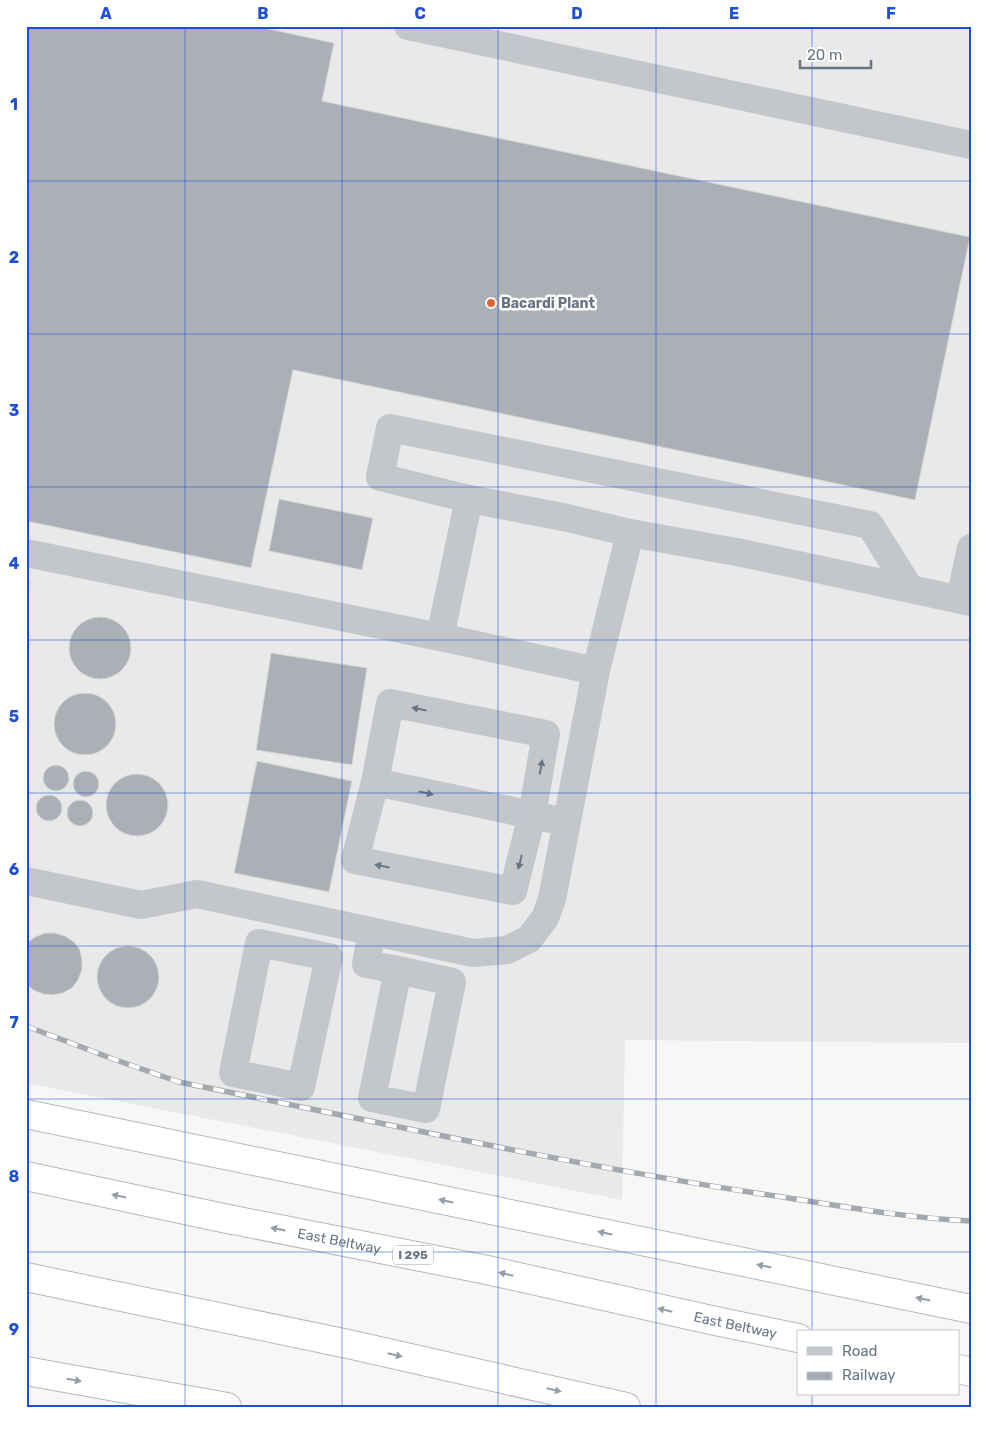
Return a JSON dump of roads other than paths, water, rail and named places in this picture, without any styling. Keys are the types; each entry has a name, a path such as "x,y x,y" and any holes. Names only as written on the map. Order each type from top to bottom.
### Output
{"highway":[{"path":"26,1114 971,1309"},
{"name":"East Beltway","path":"26,1176 233,1220 487,1270 797,1338"},
{"path":"26,1277 348,1344 626,1407"},
{"path":"26,1296 348,1344"},
{"path":"26,1371 227,1407"}],"lane":[{"path":"408,26 971,145"},
{"path":"910,589 870,525 390,428 380,477 469,499 564,517 630,533 742,553 910,589 966,601 971,548"},
{"path":"440,637 469,499"},
{"path":"26,881 141,905 197,894 473,953 507,950 529,938 545,918 552,899 596,671 630,533"},
{"path":"26,554 440,637 596,671"},
{"path":"390,703 546,734 532,814 512,891 356,860 375,782 390,703"},
{"path":"375,782 566,822"},
{"path":"366,964 372,931"},
{"path":"329,957 301,1087 233,1073 259,943 398,970 452,982 426,1109 372,1098 398,970"}],"railway":[{"path":"26,1026 179,1082 470,1141 689,1182 893,1214 971,1221"}],"place":[{"name":"Bacardi Plant","path":"491,303"}]}
